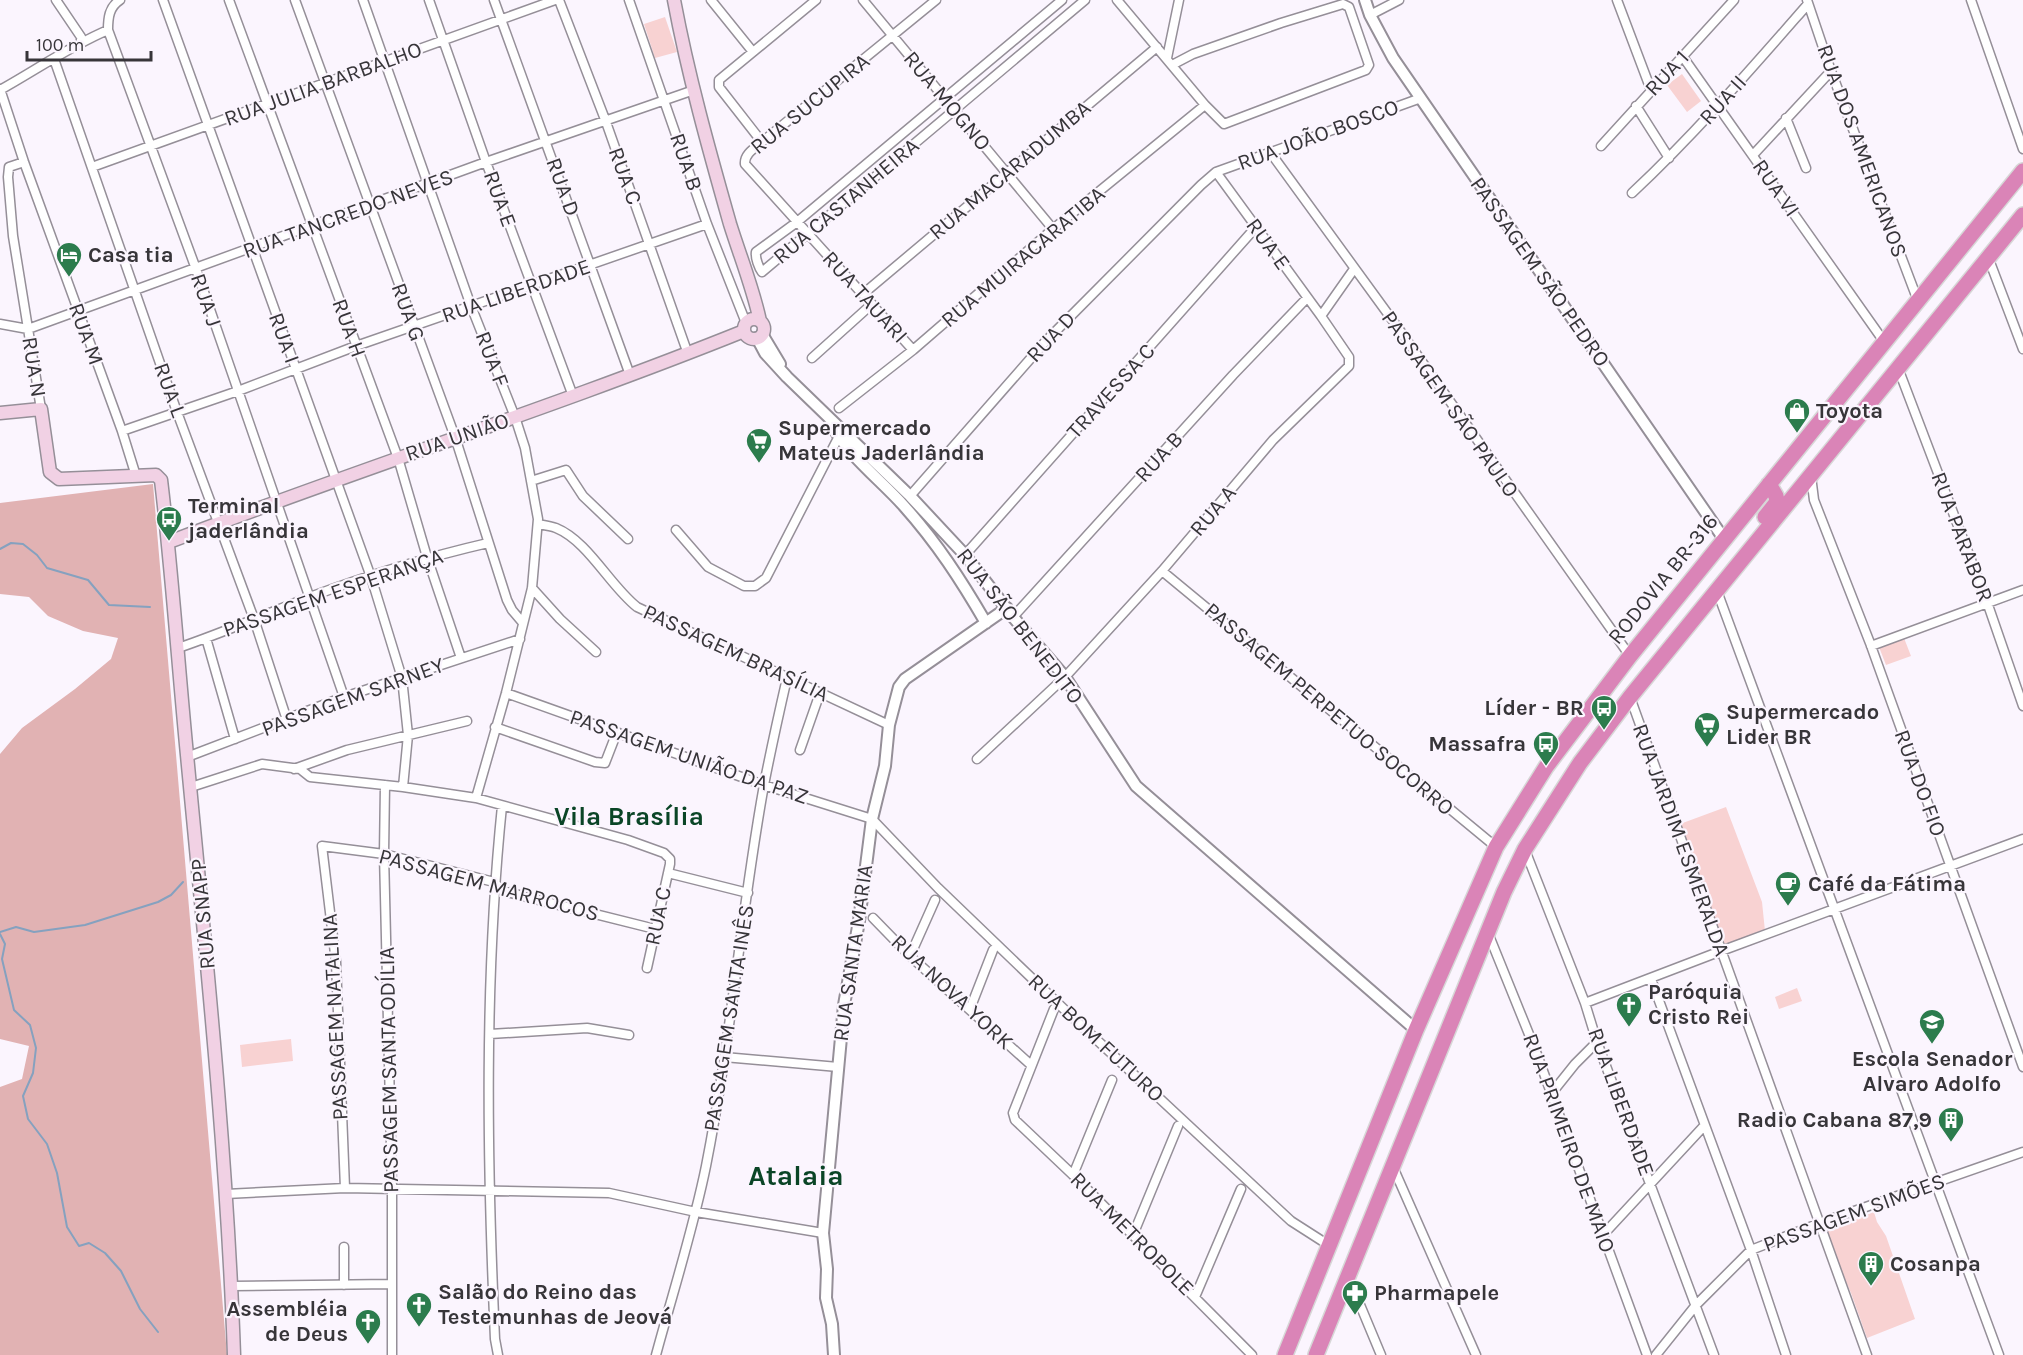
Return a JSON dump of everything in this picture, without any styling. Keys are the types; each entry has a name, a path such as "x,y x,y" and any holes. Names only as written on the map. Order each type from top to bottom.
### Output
{"highway":[{"name":"RODOVIA BR-316","path":"1285,1355 1416,1030 1496,847 1546,767 1630,656 2023,171"},
{"path":"2010,188 2015,203 2023,209"},
{"path":"1316,1355 1487,933 1525,849 1580,763 1630,697 2023,215"},
{"path":"1988,216 1997,225 2003,239"},
{"path":"1806,481 1796,468 1798,462 1855,392 1867,365"},
{"path":"1732,573 1741,547 1777,502 1769,484"},
{"path":"1296,1355 1307,1322 1308,1299"}],"main road":[{"path":"674,0 694,90 730,225 764,328 760,336 747,336 745,327 751,320 760,321"},
{"name":"RUA UNIÃO","path":"168,542 688,354 745,327"},
{"path":"0,413 41,410"},
{"name":"RUA N","path":"41,410 50,472 58,479 157,475"},
{"name":"RUA SNAPP","path":"157,475 161,480 168,542 213,1023 232,1286 234,1355"}],"street":[{"path":"56,0 81,37 81,41"},
{"name":"RUA I","path":"163,0 371,577 402,678 408,735 404,787"},
{"name":"RUA H","path":"229,0 398,458 427,557 461,658"},
{"name":"RUA G","path":"295,0 455,438 507,600 523,623"},
{"name":"RUA F","path":"363,0 471,306 515,417 525,448 538,524 532,588 506,693 476,798"},
{"name":"RUA E","path":"429,0 573,396"},
{"name":"RUA D","path":"494,0 630,375"},
{"name":"RUA JULIA BARBALHO","path":"92,168 557,0"},
{"name":"RUA C","path":"557,0 606,122 688,354"},
{"name":"RUA B","path":"629,0 745,327"},
{"path":"711,0 753,52"},
{"path":"762,142 719,87 719,80 816,0"},
{"name":"RUA MOGNO","path":"863,0 1053,229"},
{"name":"RUA SUCUPIRA","path":"745,164 746,156 762,142 936,0"},
{"name":"RUA CASTANHEIRA","path":"1062,0 797,222 756,252 755,256 760,270 762,272 1085,0"},
{"path":"1117,0 1205,105 1224,124 1366,70 1369,64 1346,5 1338,5 1281,23 1170,62"},
{"path":"1170,62 1179,0"},
{"name":"PASSAGEM SÃO PEDRO","path":"1365,0 1370,15 1393,58 1724,539"},
{"path":"1370,15 1387,3 1399,0"},
{"path":"1617,0 1651,90"},
{"name":"RUA 1","path":"1601,146 1734,0"},
{"path":"1971,0 2023,148"},
{"path":"0,90 81,41 108,30 108,18 114,2"},
{"name":"RUA DOS AMERICANOS","path":"1808,2 1918,301"},
{"name":"RUA II","path":"1632,193 1718,106 1808,2"},
{"name":"RUA J","path":"108,30 196,269 277,503"},
{"name":"RUA MACARADUMBA","path":"863,294 1157,47"},
{"name":"RUA VI","path":"1683,57 1885,343"},
{"name":"RUA L","path":"54,59 177,412 254,619 287,720"},
{"path":"1753,155 1832,71"},
{"name":"RUA M","path":"0,90 136,476"},
{"name":"RUA TANCREDO NEVES","path":"0,324 28,328 252,249 486,162 694,90"},
{"name":"RUA JOÃO BOSCO","path":"1216,172 1421,98"},
{"name":"RUA MUIRACARATIBA","path":"839,408 913,350 1053,229 1205,105"},
{"path":"1636,106 1669,158"},
{"path":"1786,118 1806,168"},
{"name":"PASSAGEM SÃO PAULO","path":"1270,152 1396,325 1630,656"},
{"name":"RUA N","path":"24,162 9,167 8,177 13,236 41,410"},
{"name":"RUA TAUARI","path":"745,164 913,350"},
{"name":"RUA E","path":"1216,172 1341,345"},
{"name":"RUA D","path":"910,496 1045,342 1216,172"},
{"name":"RUA LIBERDADE","path":"122,431 238,391 356,346 707,224"},
{"name":"TRAVESSA C","path":"965,555 1256,227"},
{"path":"1988,257 2023,350"},
{"path":"1322,316 1354,269"},
{"name":"RUA B","path":"1010,613 1307,298"},
{"path":"812,358 872,304"},
{"name":"RUA SÃO BENEDITO","path":"760,336 765,353 787,377 910,496 965,555 1010,613 1065,677 1122,767 1144,795 1416,1030"},
{"name":"RUA A","path":"977,759 1065,677 1162,571 1273,440 1349,366 1349,357 1341,345"},
{"name":"RUA PARABOR","path":"1898,368 1987,602 2023,706"},
{"name":"RUA SÃO BENEDITO","path":"829,420 838,438 903,505 940,549 986,623"},
{"path":"676,530 708,567 744,586 755,586 766,578 838,438"},
{"path":"531,481 566,470 583,496 628,539"},
{"name":"RUA DO FIO","path":"1806,481 1871,646 2023,1067"},
{"name":"RUA DO FIO","path":"1806,481 1814,500"},
{"path":"277,503 344,697"},
{"name":"PASSAGEM BRASÍLIA","path":"538,524 557,529 577,543 626,598 638,607 889,725"},
{"name":"PASSAGEM ESPERANÇA","path":"178,648 310,597 427,557 488,543"},
{"name":"PASSAGEM PERPETUO SOCORRO","path":"1162,571 1496,847"},
{"path":"532,588 560,619 596,652"},
{"path":"1871,646 2023,590"},
{"path":"1717,591 1999,1355"},
{"name":"RUA SANTA MARIA","path":"834,1355 832,1324 826,1298 827,1269 823,1233 844,1005 859,921 872,819 885,766 889,725 899,687 905,679 986,623 1010,613"},
{"path":"206,639 235,739"},
{"name":"PASSAGEM SARNEY","path":"187,757 344,697 520,639"},
{"name":"PASSAGEM SANTA INÊS","path":"656,1355 668,1305 696,1212 724,1057 764,785 787,678"},
{"name":"PASSAGEM UNIÃO DA PAZ","path":"506,693 764,785 872,819"},
{"path":"800,750 820,693"},
{"name":"RUA JARDIM ESMERALDA","path":"1630,697 1867,1355"},
{"path":"293,770 347,750 467,722"},
{"path":"495,727 595,762 605,763 617,732"},
{"path":"191,787 262,764 293,770 300,769 310,777 404,787 476,798 628,840 664,853 670,859 669,868 748,893"},
{"name":"PASSAGEM SANTA ODÍLIA","path":"385,785 384,854 392,1189 392,1355"},
{"path":"498,1355 490,1190 490,1034 494,882 502,806"},
{"name":"RUA BOM FUTURO","path":"872,819 938,888 1239,1173 1291,1221 1330,1246"},
{"path":"1585,1004 2023,839"},
{"name":"PASSAGEM MARROCOS","path":"322,846 384,854 494,882 503,891 655,929"},
{"name":"PASSAGEM NATALINA","path":"322,846 336,962 345,1188"},
{"name":"RUA LIBERDADE","path":"1525,849 1585,1004 1597,1042 1714,1355"},
{"name":"RUA C","path":"647,968 669,868"},
{"path":"910,956 935,900"},
{"name":"RUA NOVA YORK","path":"873,918 910,956 1031,1065"},
{"name":"RUA PRIMEIRO DE MAIO","path":"1487,933 1535,1049 1647,1355"},
{"path":"970,1009 993,950"},
{"path":"1651,979 1751,1250 1786,1355"},
{"path":"1031,1065 1054,1009"},
{"path":"490,1034 587,1028 629,1035"},
{"path":"1551,1094 1575,1064 1597,1042"},
{"path":"724,1057 838,1067"},
{"name":"RUA METROPOLE","path":"1031,1065 1013,1113 1015,1120 1252,1355"},
{"path":"1073,1175 1112,1080"},
{"path":"1133,1235 1178,1126"},
{"path":"1602,1236 1704,1126"},
{"name":"PASSAGEM SIMÕES","path":"1656,1355 1696,1305 1751,1250 1820,1223 2023,1152"},
{"path":"1392,1166 1476,1355"},
{"path":"226,1194 345,1188 609,1193 696,1212 823,1233"},
{"path":"1195,1297 1241,1189"},
{"path":"344,1247 344,1284"},
{"path":"1348,1276 1381,1355"},
{"path":"232,1286 391,1284"}],"shaded area":[{"path":"665,17 677,52 655,58 644,24"},
{"path":"1682,74 1701,101 1687,112 1667,85"},
{"path":"153,484 227,1355 0,1355 0,1087 22,1079 29,1046 0,1039 0,754 22,728 111,659 118,638 83,631 48,616 29,597 0,594 0,503"},
{"path":"1904,638 1911,656 1886,665 1879,647"},
{"path":"1726,807 1762,902 1765,931 1724,946 1680,824"},
{"path":"1797,988 1802,1001 1779,1009 1775,997"},
{"path":"291,1039 293,1061 242,1067 240,1045"},
{"path":"1874,1212 1886,1236 1915,1319 1867,1338 1851,1293 1824,1232"}],"waterway":[{"path":"0,549 11,543 23,544 37,555 47,568 88,580 109,605 150,607"},
{"path":"0,932 16,927 34,932 85,925 158,902 171,895 183,882"},
{"path":"0,934 5,944 2,959 14,1010 30,1025 36,1048 33,1073 23,1096 28,1119 47,1144 57,1173 67,1227 79,1246 89,1243 105,1253 121,1271 140,1309 158,1332"}],"place":[{"name":"Casa tia","path":"69,278"},
{"name":"Toyota","path":"1797,434"},
{"name":"Supermercado Mateus Jaderlândia","path":"759,464"},
{"name":"Terminal jaderlândia","path":"169,542"},
{"name":"Líder - BR","path":"1604,731"},
{"name":"Supermercado Lider BR","path":"1707,748"},
{"name":"Massafra","path":"1546,767"},
{"name":"Café da Fátima","path":"1788,907"},
{"name":"Paróquia Cristo Rei","path":"1629,1028"},
{"name":"Escola Senador Alvaro Adolfo","path":"1932,1045"},
{"name":"Radio Cabana 87,9","path":"1951,1143"},
{"name":"Cosanpa","path":"1871,1287"},
{"name":"Pharmapele","path":"1355,1316"},
{"name":"Salão do Reino das Testemunhas de Jeová","path":"419,1328"},
{"name":"Assembléia de Deus","path":"368,1345"}],"district":[{"name":"Vila Brasília","path":"629,816"},
{"name":"Atalaia","path":"796,1175"}]}
